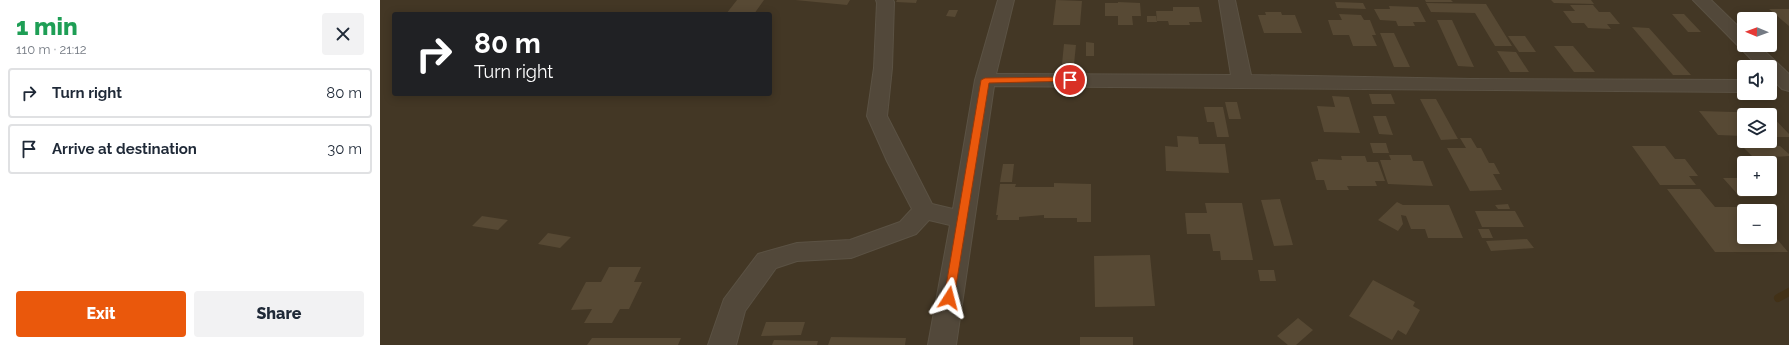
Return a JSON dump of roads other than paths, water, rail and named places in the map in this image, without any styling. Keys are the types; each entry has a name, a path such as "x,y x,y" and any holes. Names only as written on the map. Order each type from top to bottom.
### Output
{"street":[{"path":"884,0 886,2 883,68 876,116 924,210 962,220"},
{"path":"942,345 985,80 1006,0"},
{"path":"1227,0 1242,81"},
{"path":"1701,0 1737,35"},
{"path":"1755,52 1789,85"},
{"path":"985,80 1737,86"},
{"path":"1777,86 1789,85"},
{"path":"722,345 733,307 767,261 796,252 851,249 908,228 924,210"}],"waterway":[{"path":"1778,298 1789,292"}]}
